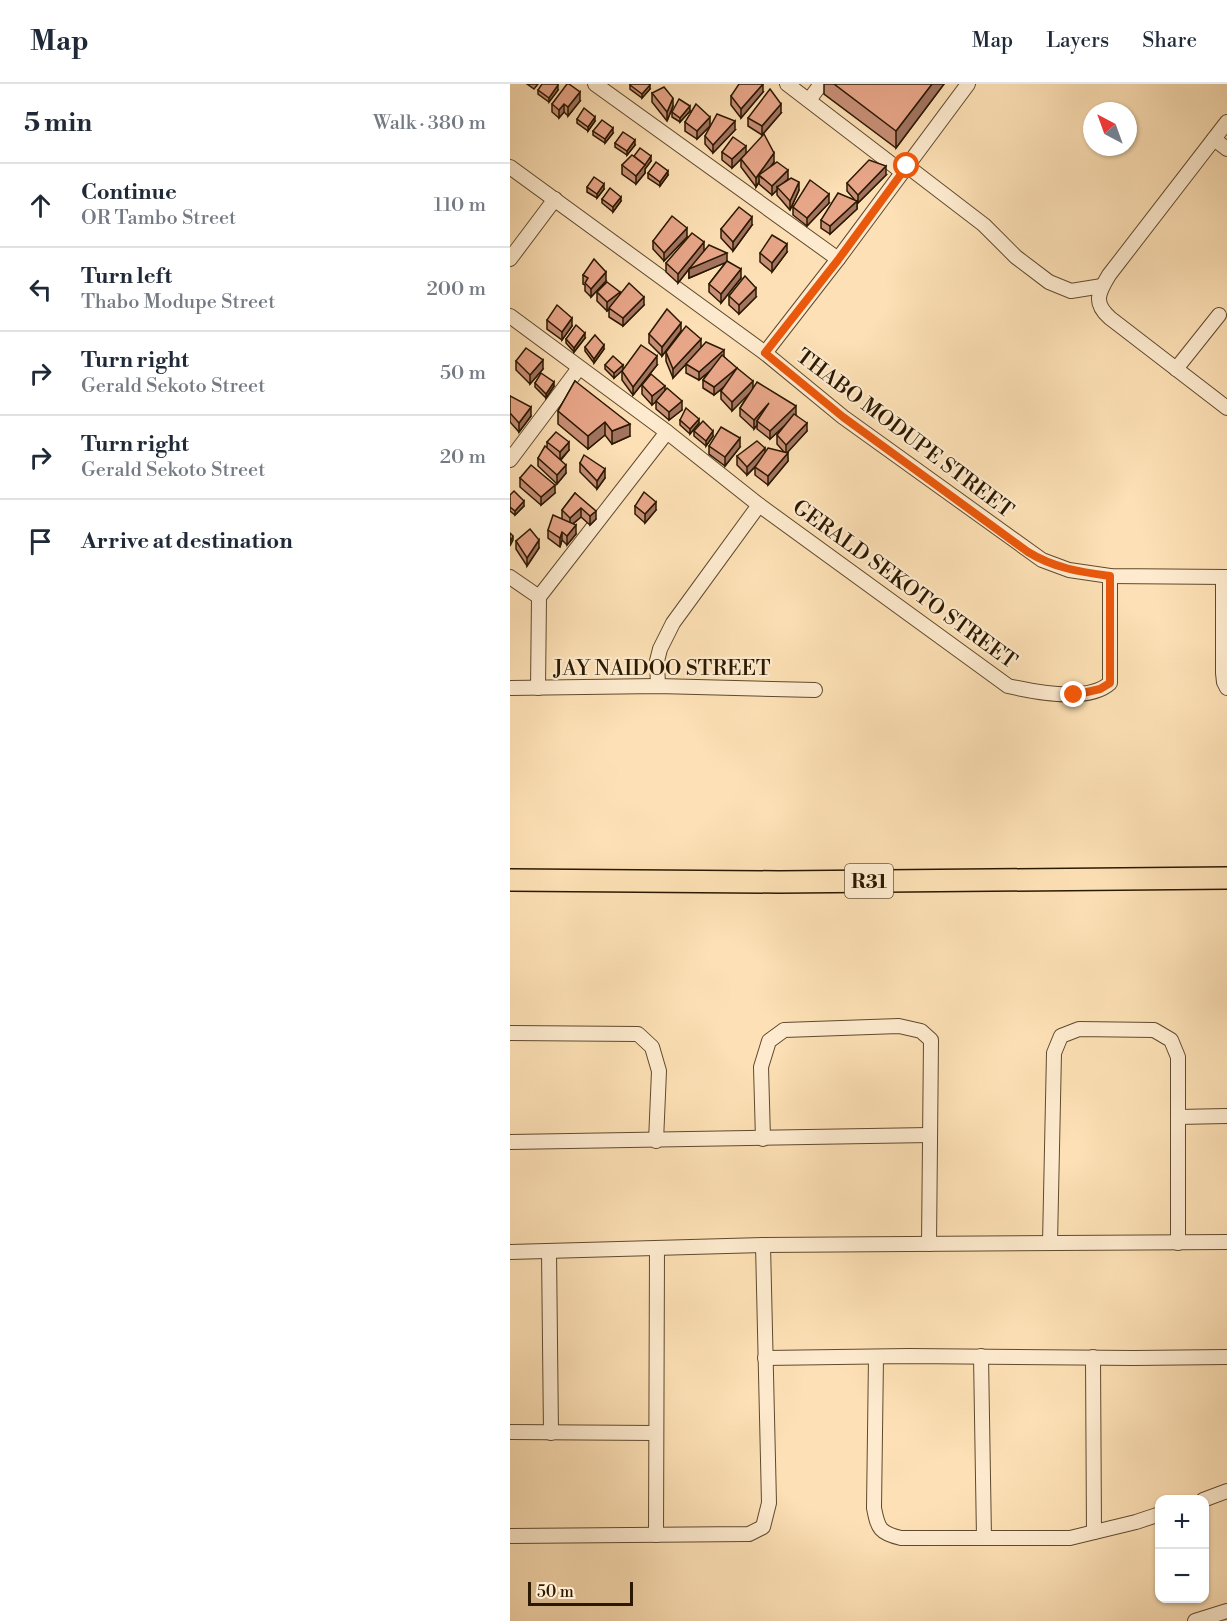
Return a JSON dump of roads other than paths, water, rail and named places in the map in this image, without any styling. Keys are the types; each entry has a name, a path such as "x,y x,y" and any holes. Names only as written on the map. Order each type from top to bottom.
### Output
{"main road":[{"name":"R31","path":"510,880 791,882 1227,878"}],"street":[{"path":"595,84 838,260"},
{"path":"787,84 984,225 1016,257 1049,282 1071,291 1102,286"},
{"path":"808,100 820,84"},
{"path":"765,353 838,260 968,84"},
{"path":"1227,122 1108,275 1102,286 1099,303 1102,311 1227,408"},
{"path":"1214,139 1227,149"},
{"name":"THABO MODUPE STREET","path":"510,167 765,353 843,417 1028,552 1069,570 1110,576 1225,577"},
{"path":"510,259 555,199"},
{"path":"1176,369 1219,315"},
{"name":"GERALD SEKOTO STREET","path":"510,316 667,432 759,505 1008,686 1074,695 1100,689 1110,683 1110,576"},
{"path":"510,460 579,368"},
{"path":"538,688 539,597 667,432"},
{"path":"658,686 657,661 660,649 673,623 759,505"},
{"path":"510,577 539,597"},
{"path":"1225,577 1223,673 1227,688"},
{"name":"JAY NAIDOO STREET","path":"510,688 658,686 815,690"},
{"path":"763,1139 761,1067 769,1041 784,1030 899,1026 921,1031 931,1040 929,1244"},
{"path":"1050,1243 1054,1053 1061,1036 1079,1029 1154,1030 1171,1040 1178,1057 1178,1243"},
{"path":"510,1033 638,1034 652,1047 659,1071 656,1141"},
{"path":"1178,1117 1227,1116"},
{"path":"510,1142 930,1135"},
{"path":"510,1252 763,1245 1227,1242"},
{"path":"510,1536 749,1534 763,1527 769,1503 763,1245"},
{"path":"656,1535 657,1248"},
{"path":"549,1251 550,1433"},
{"path":"981,1356 984,1538"},
{"path":"876,1357 874,1508 877,1525 886,1534 901,1538 1070,1538 1155,1516"},
{"path":"1093,1357 1094,1532"},
{"path":"765,1358 1227,1357"},
{"path":"510,1432 656,1433"},
{"path":"1209,1498 1227,1491"},
{"path":"1195,1621 1227,1611"}]}
